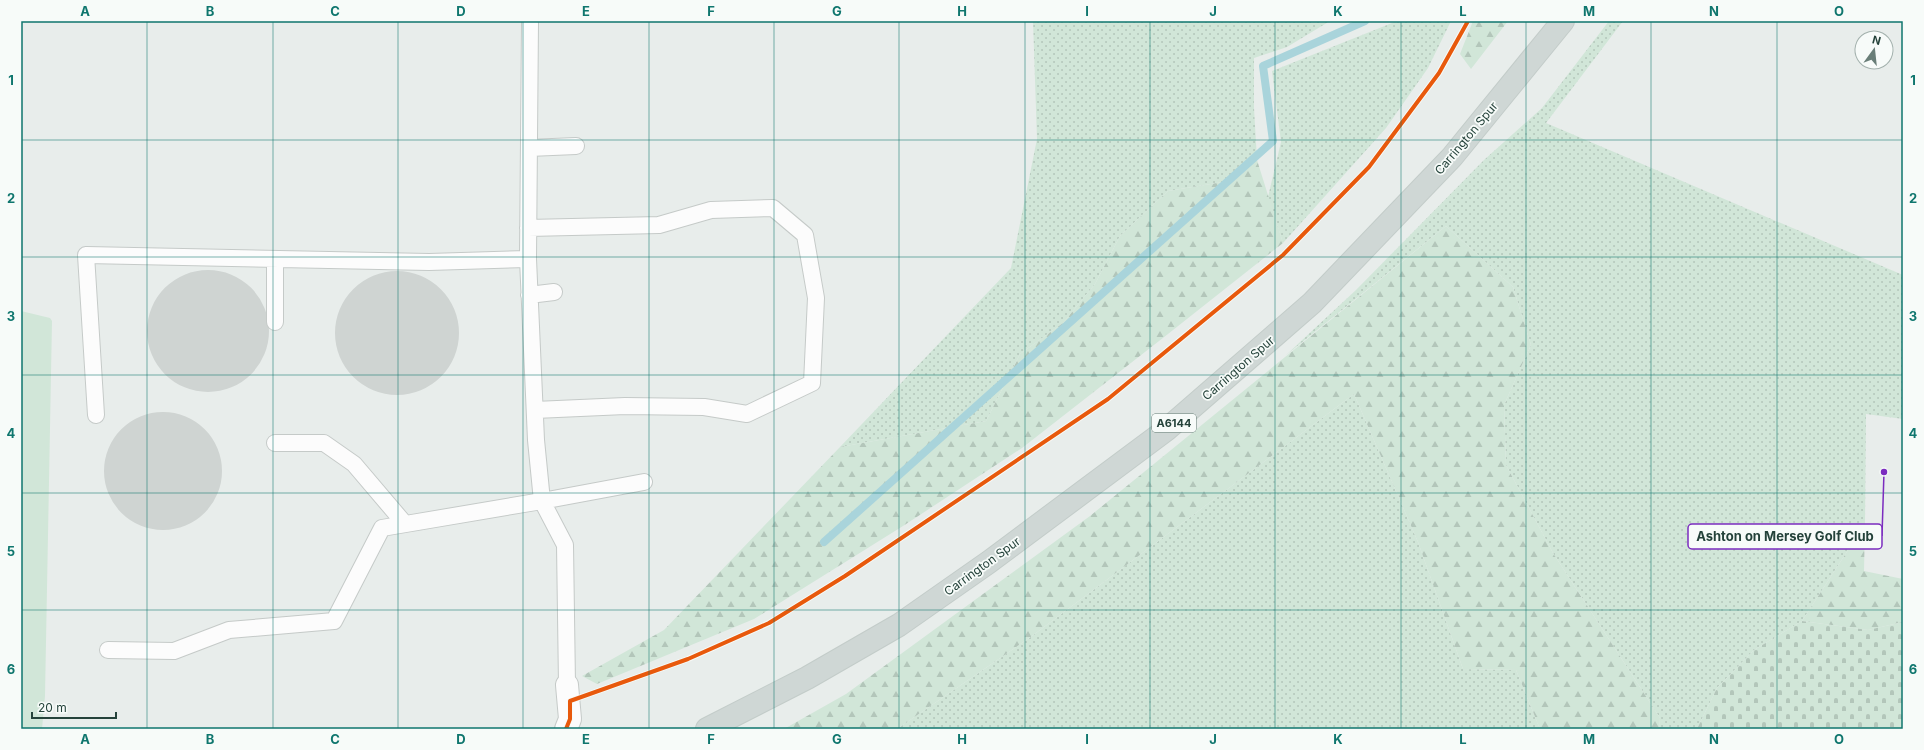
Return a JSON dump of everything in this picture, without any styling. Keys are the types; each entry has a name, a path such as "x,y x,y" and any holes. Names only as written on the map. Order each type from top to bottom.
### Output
{"main road":[{"name":"Carrington Spur","path":"707,729 807,678 899,626 989,562 1166,430 1312,303 1452,157 1563,21"}],"street":[{"path":"566,729 570,719 567,685"}],"lane":[{"path":"530,21 528,259 534,410 542,500 564,545 567,685"},
{"path":"529,148 576,146"},
{"path":"528,228 659,224 711,210 773,208 805,235 816,298 812,383 747,414 704,407 625,406 534,410"},
{"path":"96,415 86,255 429,262 528,259"},
{"path":"275,259 275,322"},
{"path":"529,295 554,292"},
{"path":"275,443 324,443 354,464 405,524"},
{"path":"108,650 174,651 229,630 334,621 382,528 644,482"}],"green space":[{"path":"1033,21 1330,21 1287,47 1254,58 1254,108 1257,160 1235,180 1168,191 1120,236 1095,284 1063,323 1020,354 986,421 840,447 1011,268 1037,139"},
{"path":"1397,21 1451,21 1428,68 1386,128 1283,243 1268,197 1281,142 1272,71"},
{"path":"1473,21 1508,21 1471,69 1460,54"},
{"path":"1609,21 1623,21 1546,123 1903,275 1903,419 1866,414 1865,524 1802,621 1754,650 1717,688 1697,729 1659,729 1660,718 1553,553 1506,465 1504,405 1531,345 1513,287 1446,226 1285,356 1356,290 1484,160 1542,108"},
{"path":"1257,160 1283,243 1022,448 903,526 754,619 597,684 582,676 664,630 840,447 986,421 1020,354 1063,323 1095,284 1120,236 1168,191 1235,180"},
{"path":"1446,226 1513,287 1531,345 1504,405 1506,465 1553,553 1660,718 1659,729 1540,729 1516,670 1463,669 1418,542 1354,394 1032,636 897,729 784,729 846,694 1090,516"},
{"path":"21,311 50,318 52,321 45,696 42,729 21,729"},
{"path":"1354,394 1418,542 1463,669 1516,670 1540,729 897,729 1032,636"},
{"path":"1865,524 1864,571 1903,579 1903,622 1868,630 1802,621"},
{"path":"1802,621 1868,630 1903,622 1903,729 1697,729 1717,688 1754,650"}],"building":[{"path":"208,270 231,275 251,288 264,308 269,331 264,354 251,374 231,387 208,392 185,387 165,374 152,354 147,331 152,308 165,288 185,275"},
{"path":"397,271 409,272 421,276 432,281 441,289 449,298 454,309 458,321 458,345 454,357 449,368 441,377 432,385 421,390 409,394 397,395 385,394 373,390 362,385 353,377 345,368 340,357 336,345 335,333 336,321 340,309 345,298 353,289 362,281 373,276 385,272"},
{"path":"163,412 186,416 205,429 218,448 222,471 218,494 205,513 186,526 163,530 140,526 121,513 108,494 104,471 108,448 121,429 140,416"}],"waterway":[{"path":"824,542 1273,141 1263,66 1365,21"}],"cycle path":[{"path":"566,729 570,719 570,701 688,659 769,623 845,576 1108,399 1283,255 1369,167 1439,73 1468,21"}],"place":[{"name":"Ashton on Mersey Golf Club","path":"1884,472"}]}
